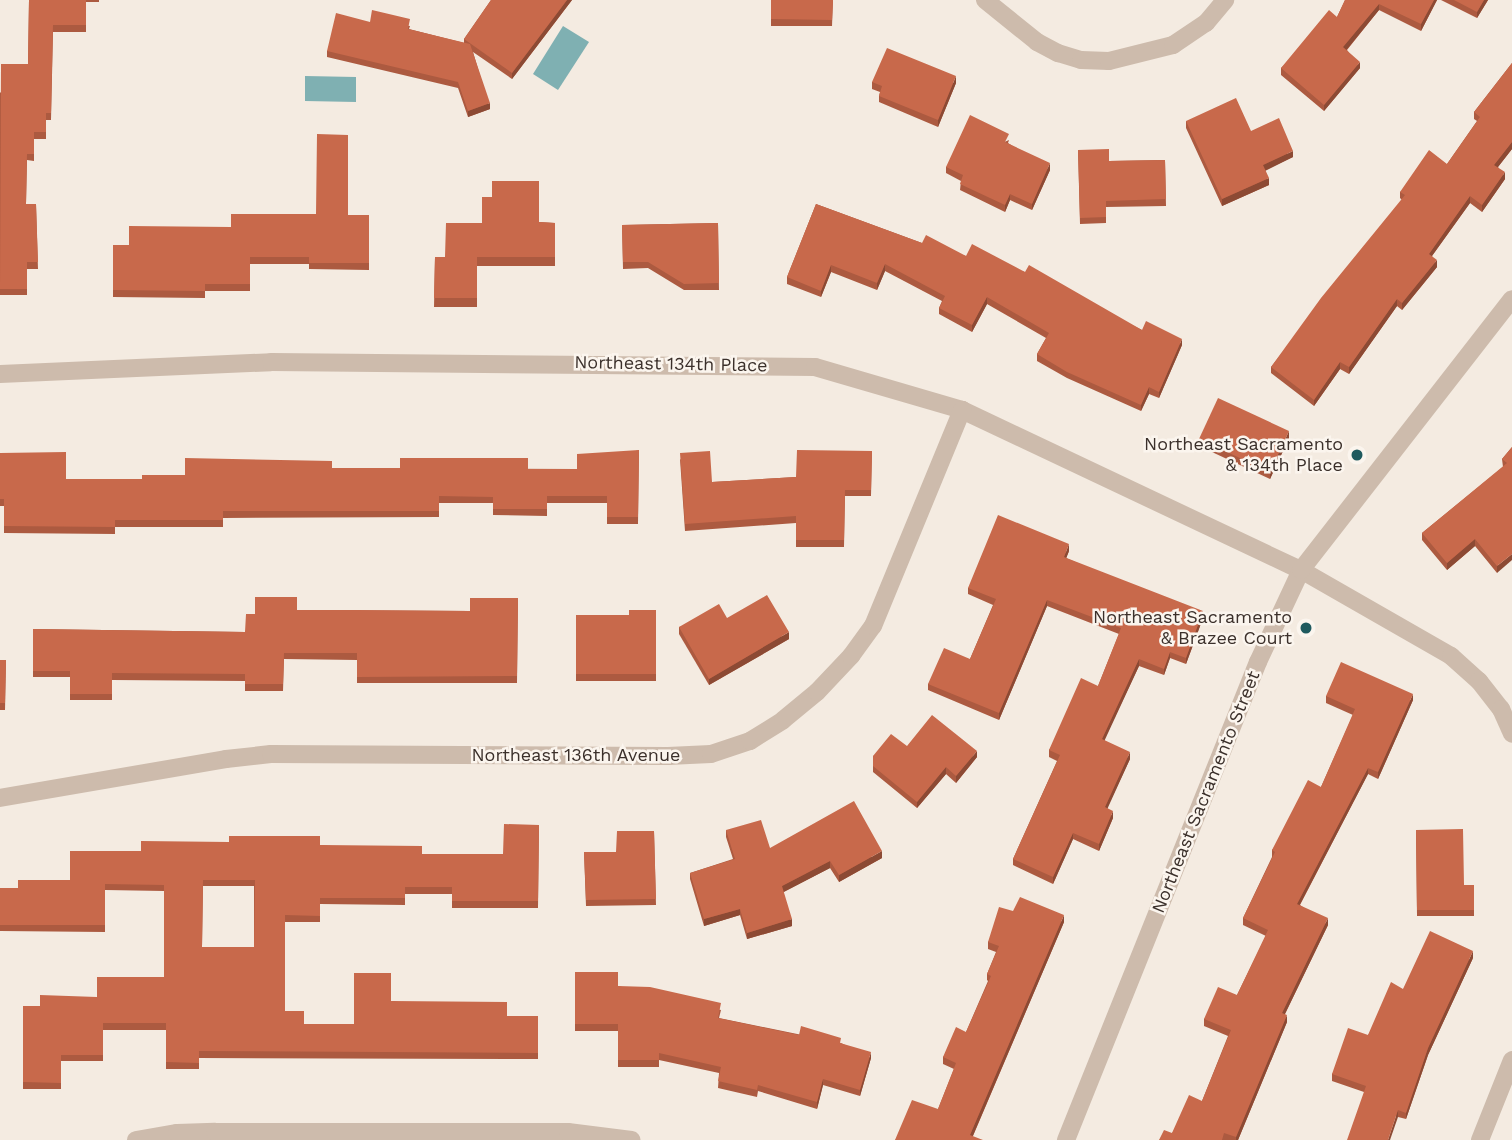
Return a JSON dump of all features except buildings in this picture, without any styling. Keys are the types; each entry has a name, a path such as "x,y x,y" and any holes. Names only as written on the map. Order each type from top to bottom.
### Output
{"street":[{"path":"985,0 1037,42 1058,53 1081,60 1109,61 1173,45 1206,23 1225,0"},
{"name":"Northeast Sacramento Street","path":"1066,1140 1258,662 1301,570 1512,299"},
{"name":"Northeast 134th Place","path":"0,374 271,362 747,364 815,367 962,410 1301,570 1451,656 1479,681 1501,709 1512,734"},
{"name":"Northeast 136th Avenue","path":"0,798 226,759 271,754 668,756 711,754 750,741 783,720 817,692 851,656 873,626 962,410"},
{"path":"1480,1140 1512,1060"},
{"path":"136,1140 177,1133 215,1132 481,1136 568,1132 632,1140"}],"water":[{"path":"563,26 589,42 558,90 533,74"},
{"path":"305,76 356,77 356,102 305,101"}],"place":[{"name":"Northeast Sacramento & 134th Place","path":"1357,455"},
{"name":"Northeast Sacramento & Brazee Court","path":"1306,628"}]}
